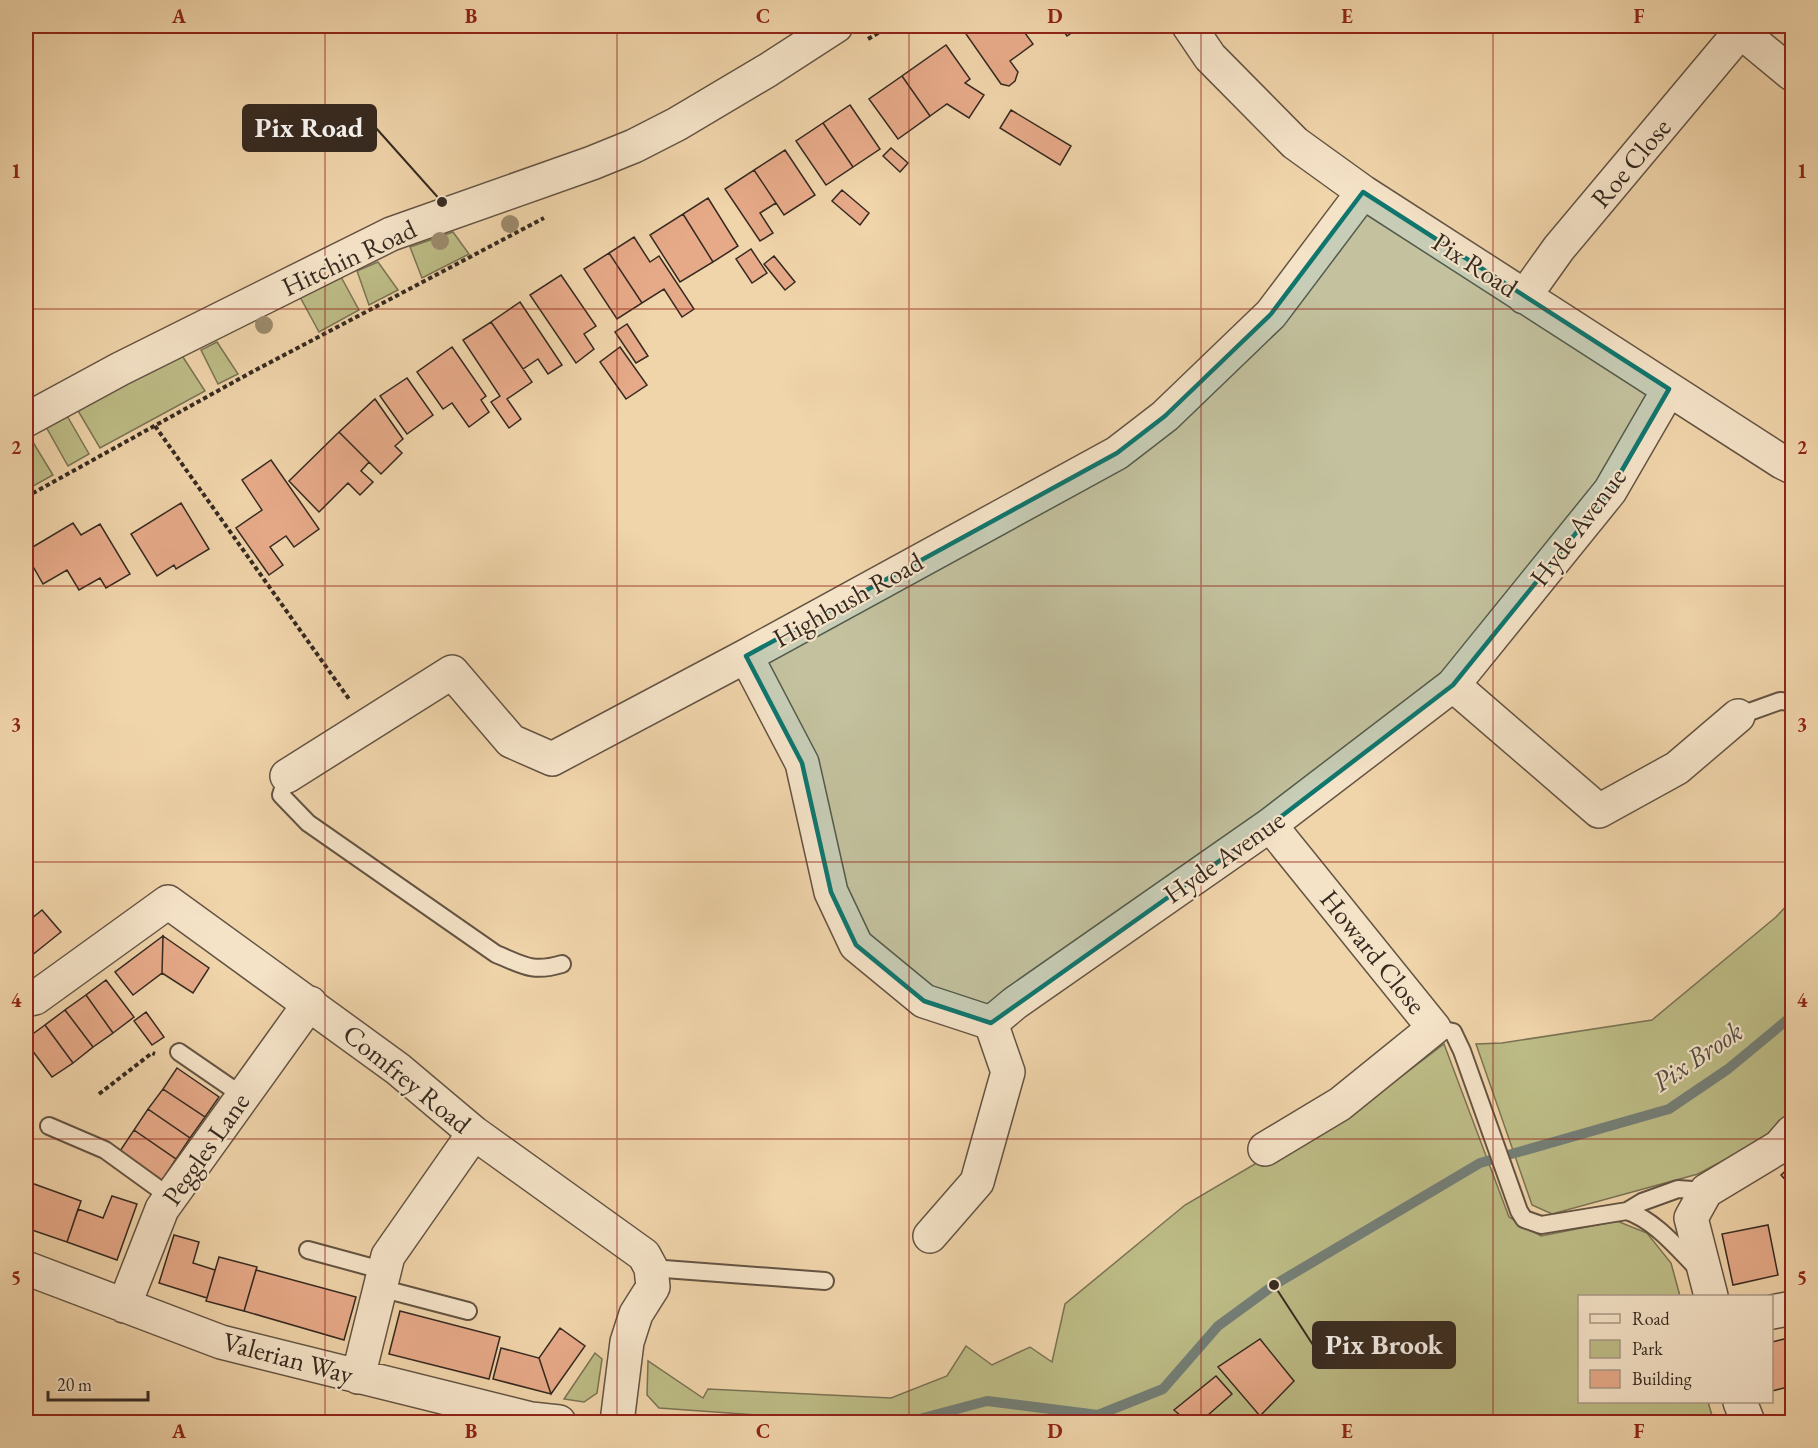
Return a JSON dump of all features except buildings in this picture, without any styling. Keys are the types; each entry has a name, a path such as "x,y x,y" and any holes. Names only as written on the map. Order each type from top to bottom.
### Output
{"street":[{"name":"Pix Road","path":"1189,26 1210,57 1295,143 1363,192 1524,297 1792,467"},
{"name":"Roe Close","path":"1524,297 1559,248 1737,29 1792,74"},
{"name":"Hitchin Road","path":"26,420 120,369 391,234 592,164 634,147 768,70 850,34"},
{"name":"Highbush Road","path":"287,776 452,672 511,741 552,759 746,656 1117,453 1165,416 1271,314 1363,192"},
{"name":"Hyde Avenue","path":"991,1023 1015,1003 1270,825 1453,686 1610,491 1669,389"},
{"path":"746,656 802,763 831,892 856,945 924,1001 991,1023 1008,1072 977,1182 930,1236"},
{"path":"1453,686 1599,811 1677,768 1738,716"},
{"name":"Howard Close","path":"1265,1149 1340,1104 1434,1028 1270,825"},
{"name":"Comfrey Road","path":"26,1000 35,998 168,902 398,1069 474,1133 644,1255 651,1268"},
{"name":"Peggles Lane","path":"124,1306 162,1209 310,1004"},
{"path":"1708,1286 1691,1218 1706,1191 1779,1147 1792,1132"},
{"path":"358,1377 388,1256 474,1133"},
{"name":"Valerian Way","path":"26,1268 221,1342 531,1419 559,1422"},
{"path":"617,1422 627,1342 636,1314 652,1287 651,1268"},
{"path":"1773,1312 1792,1308"},
{"path":"1741,1403 1748,1422"}],"lane":[{"path":"1738,716 1780,701 1792,702"},
{"path":"287,776 281,795 308,823 486,947 498,955 529,968 545,969 562,964"},
{"path":"1434,1028 1453,1032 1462,1051 1506,1176 1524,1219 1541,1226 1627,1211 1641,1202 1678,1189 1706,1191"},
{"path":"179,1052 243,1096"},
{"path":"49,1126 105,1150 170,1197"},
{"path":"1627,1211 1641,1216 1670,1241 1708,1286"},
{"path":"308,1250 468,1311"},
{"path":"651,1268 825,1281"}],"path":[{"path":"850,34 890,26"},
{"path":"26,497 364,312 545,218"},
{"path":"155,426 368,725"},
{"path":"99,1094 152,1053 158,1055 179,1052"}],"highlighted area":[{"path":"1363,192 1669,389 1610,491 1453,685 1270,825 991,1023 924,1001 856,945 831,892 802,763 746,656 1117,453 1165,416 1271,314"}],"green space":[{"path":"453,232 469,254 422,278 410,247"},
{"path":"378,262 398,290 369,305 357,271"},
{"path":"340,275 359,310 319,332 299,295"},
{"path":"217,342 238,374 218,384 201,350"},
{"path":"181,354 205,391 100,448 77,409"},
{"path":"66,414 89,454 68,466 45,425"},
{"path":"28,434 53,475 26,490 26,435"},
{"path":"1792,900 1792,1114 1771,1135 1698,1174 1552,1214 1532,1205 1476,1044 1502,1043 1652,1020 1776,917"},
{"path":"1444,1044 1509,1217 1541,1236 1617,1221 1647,1233 1671,1263 1680,1295 1578,1295 1578,1403 1708,1403 1714,1422 855,1422 659,1408 647,1395 648,1361 703,1398 708,1389 891,1398 947,1376 966,1346 992,1365 1030,1347 1052,1362 1065,1304 1185,1205 1260,1161 1353,1113"},
{"path":"595,1353 602,1359 597,1393 584,1402 564,1399"}],"waterway":[{"name":"Pix Brook","path":"919,1422 923,1418 987,1401 1098,1415 1163,1389 1218,1326 1274,1285 1480,1163 1669,1109 1728,1069 1792,1016"}],"place":[{"name":"Pix Road","path":"442,202"},
{"name":"Pix Brook","path":"1274,1285"}]}
